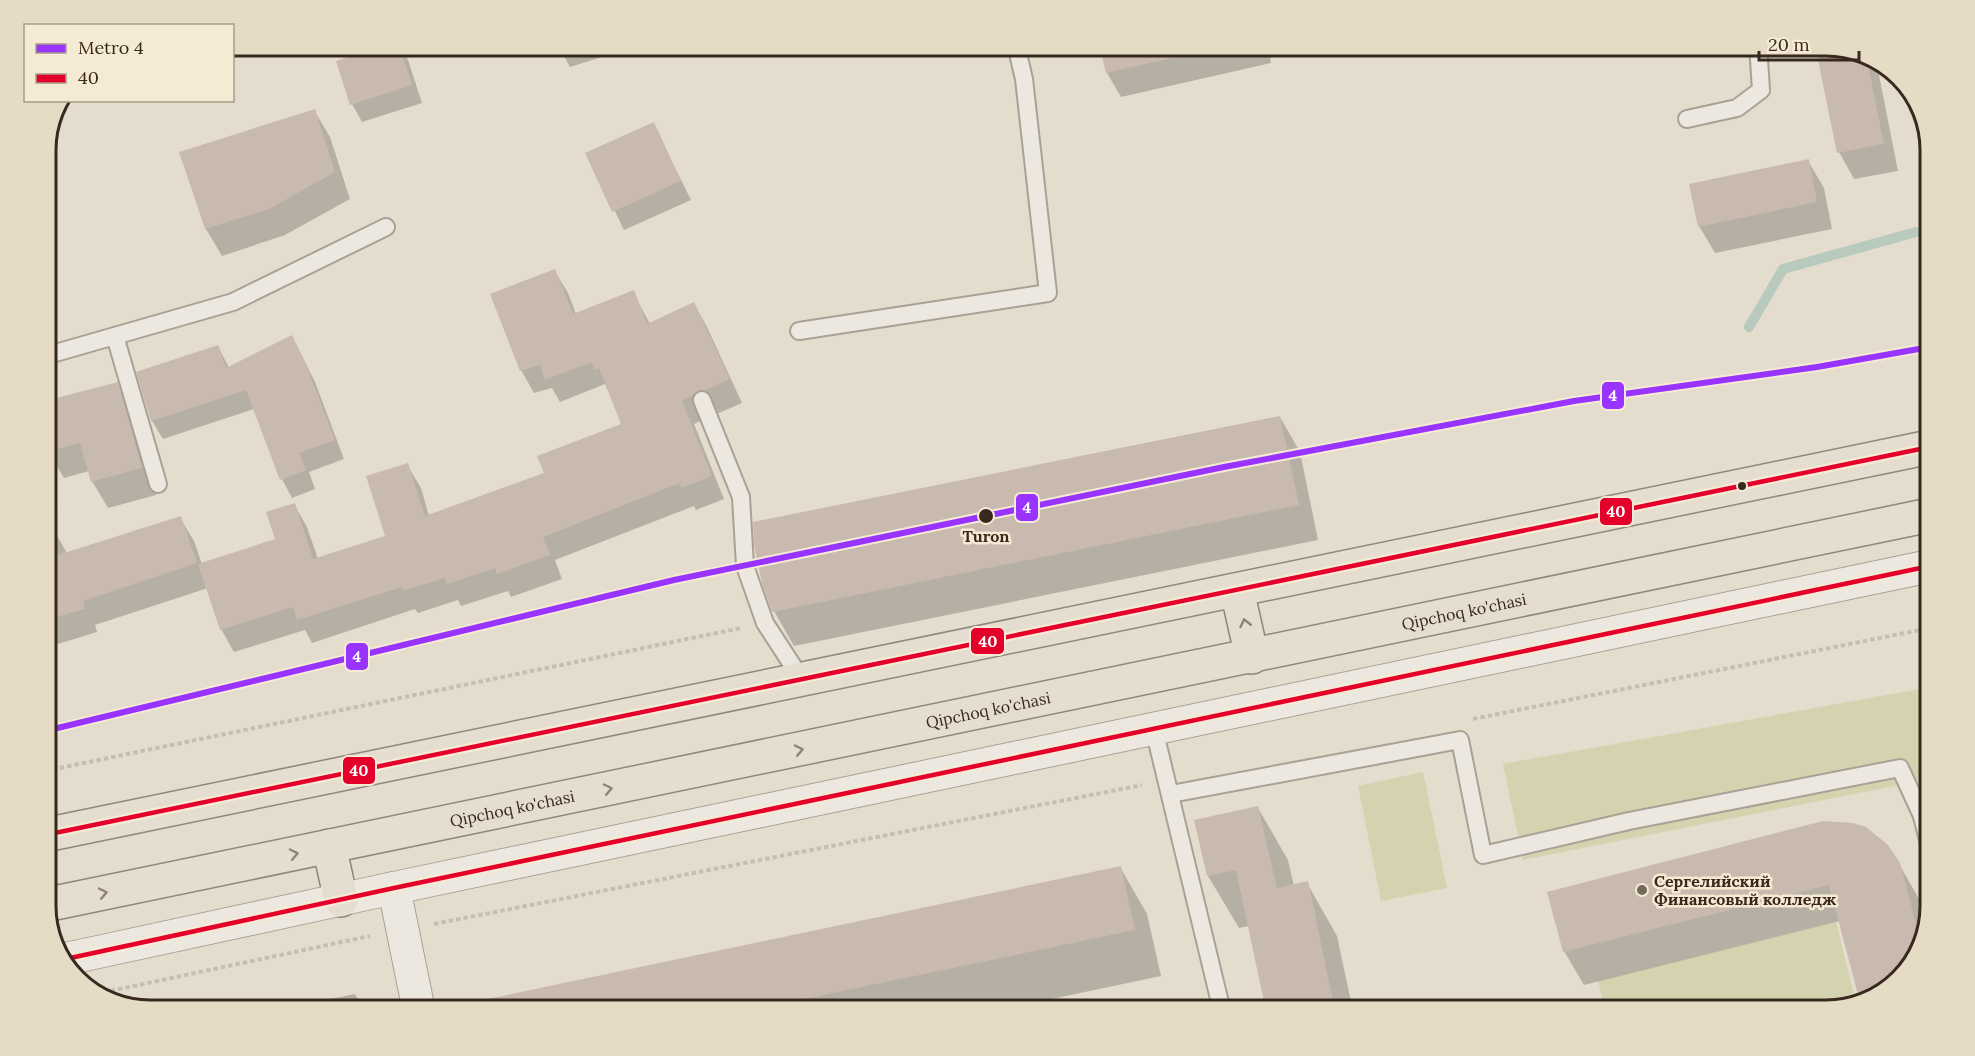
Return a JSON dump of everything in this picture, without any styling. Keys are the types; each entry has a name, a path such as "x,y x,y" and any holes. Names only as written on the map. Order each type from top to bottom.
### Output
{"main road":[{"path":"56,834 1919,449"},
{"name":"Qipchoq ko'chasi","path":"56,903 1919,517"},
{"path":"1237,590 1252,657"},
{"path":"329,846 341,900"}],"street":[{"path":"70,958 1920,568"},
{"path":"394,888 417,1000"}],"lane":[{"path":"799,332 1048,293 1024,79 1019,56"},
{"path":"1687,119 1737,108 1761,90 1759,56"},
{"path":"56,353 233,302 386,227"},
{"path":"115,336 158,484"},
{"path":"702,400 741,497 745,566 765,623 802,680"},
{"path":"1154,729 1219,1000"},
{"path":"1169,787 1460,740 1483,855 1629,821 1900,768 1920,804"}],"path":[{"path":"56,769 765,623"},
{"path":"1470,719 1920,630"},
{"path":"109,991 403,929 1169,787"}],"shaded area":[{"path":"1920,689 1920,781 1523,860 1503,764"},
{"path":"1423,772 1447,888 1381,901 1358,786"},
{"path":"1836,922 1854,995 1837,1000 1603,1000 1598,981"}],"building":[{"path":"351,56 403,56 412,85 350,105 336,61"},
{"path":"1102,56 1181,56 1106,73"},
{"path":"1817,56 1843,57 1868,66 1884,144 1837,153"},
{"path":"315,109 335,172 269,209 205,229 179,152"},
{"path":"654,122 681,181 612,212 585,153"},
{"path":"1809,159 1817,202 1698,227 1689,184"},
{"path":"555,269 573,314 634,290 647,324 694,302 730,379 706,390 698,391 682,401 712,476 681,488 680,483 543,537 550,555 497,574 495,568 447,584 445,578 403,591 402,587 297,620 293,607 220,630 198,564 275,539 266,512 295,503 313,559 385,536 366,476 408,463 425,516 544,473 537,456 621,424 599,368 595,370 592,362 545,380 540,365 520,371 490,294"},
{"path":"292,335 335,440 299,453 306,470 280,480 246,390 151,421 136,372 218,345 226,368"},
{"path":"118,382 142,468 91,482 80,443 56,449 56,398"},
{"path":"1280,416 1299,505 772,612 762,583 754,545 753,522"},
{"path":"181,516 197,563 83,601 85,609 56,617 56,556"},
{"path":"1258,806 1277,888 1308,881 1333,1000 1264,1000 1236,870 1207,876 1194,820"},
{"path":"1823,821 1853,823 1866,827 1888,845 1900,863 1917,927 1910,948 1900,964 1883,981 1858,994 1829,885 1563,952 1547,892"},
{"path":"1121,866 1135,930 800,1000 488,999"}],"waterway":[{"path":"1749,327 1783,269 1916,232"}],"metro line":[{"name":"4","path":"56,728 674,580 1224,467 1574,401 1817,367 1919,349"}],"transit line":[{"name":"40","path":"56,833 1919,449"},
{"name":"40","path":"70,958 1920,568"}],"place":[{"name":"Turon","path":"986,516"},
{"name":"Сергелийский Финансовый колледж","path":"1642,890"}]}
